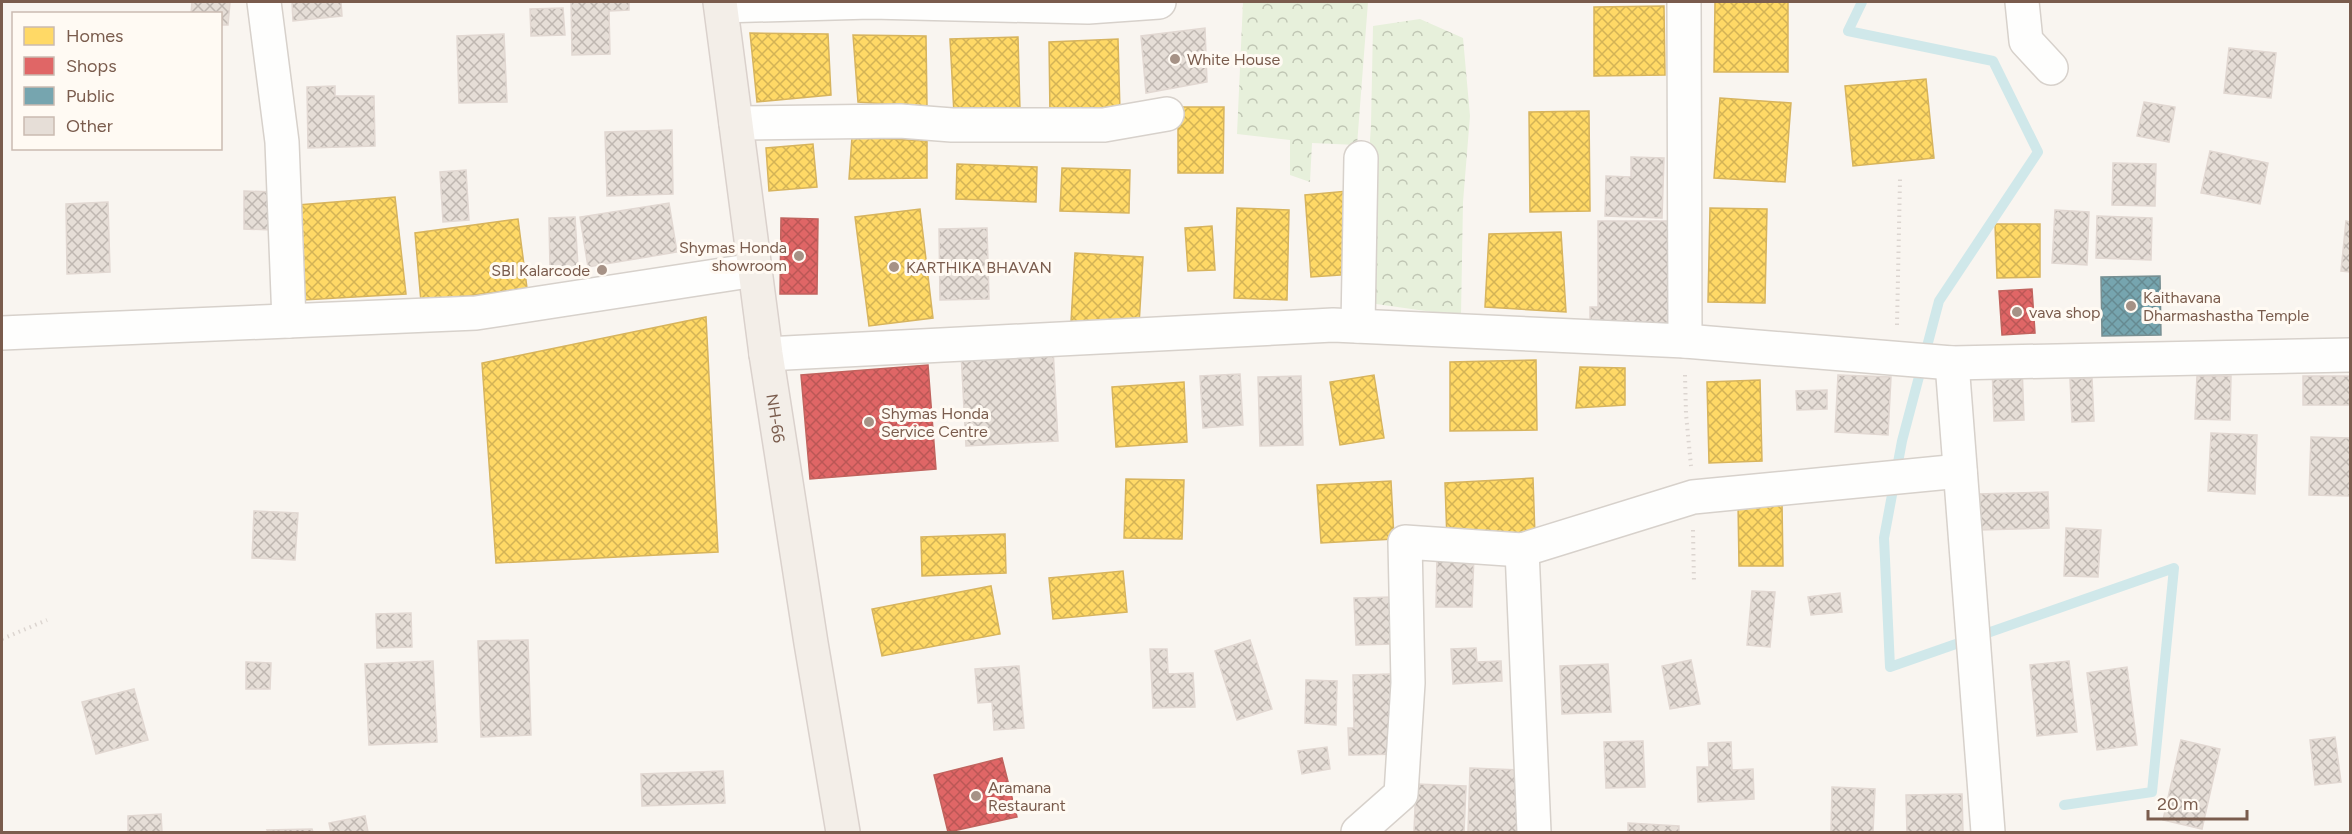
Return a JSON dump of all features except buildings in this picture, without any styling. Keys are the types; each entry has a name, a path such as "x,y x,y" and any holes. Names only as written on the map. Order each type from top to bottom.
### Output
{"main road":[{"name":"NH-66","path":"720,4 766,354 843,832"}],"street":[{"path":"264,2 282,141 289,321"},
{"path":"720,4 871,2 1088,7 1159,2"},
{"path":"1684,2 1685,341"},
{"path":"2022,2 2026,40 2051,68"},
{"path":"736,123 900,121 952,125 1104,125 1167,114"},
{"path":"1358,326 1361,158"},
{"path":"2,333 476,314 755,270"},
{"path":"766,354 1333,325 1685,341 1952,363 2350,355"},
{"path":"1952,363 1988,832"},
{"path":"1358,832 1401,794 1408,682 1405,542 1522,550 1693,497 1960,471"},
{"path":"1522,550 1534,832"}],"path":[{"path":"1895,358 1900,258 1900,179"},
{"path":"2,639 47,620"}],"green space":[{"path":"1243,2 1368,2 1357,145 1312,143 1310,182 1290,175 1290,140 1237,134"},
{"path":"1420,19 1463,38 1470,116 1463,202 1461,316 1369,303 1365,218 1371,125 1373,26"}],"waterway":[{"path":"1862,2 1848,31 1993,61 2038,152 1939,301 1902,441 1884,538 1890,667 2174,568 2152,792 2064,805"}],"place":[{"name":"White House","path":"1175,59"},
{"name":"Shymas Honda showroom","path":"799,256"},
{"name":"KARTHIKA BHAVAN","path":"894,267"},
{"name":"SBI Kalarcode","path":"602,270"},
{"name":"Kaithavana Dharmashastha Temple","path":"2131,306"},
{"name":"vava shop","path":"2017,312"},
{"name":"Shymas Honda Service Centre","path":"869,422"},
{"name":"Aramana Restaurant","path":"976,796"}]}
